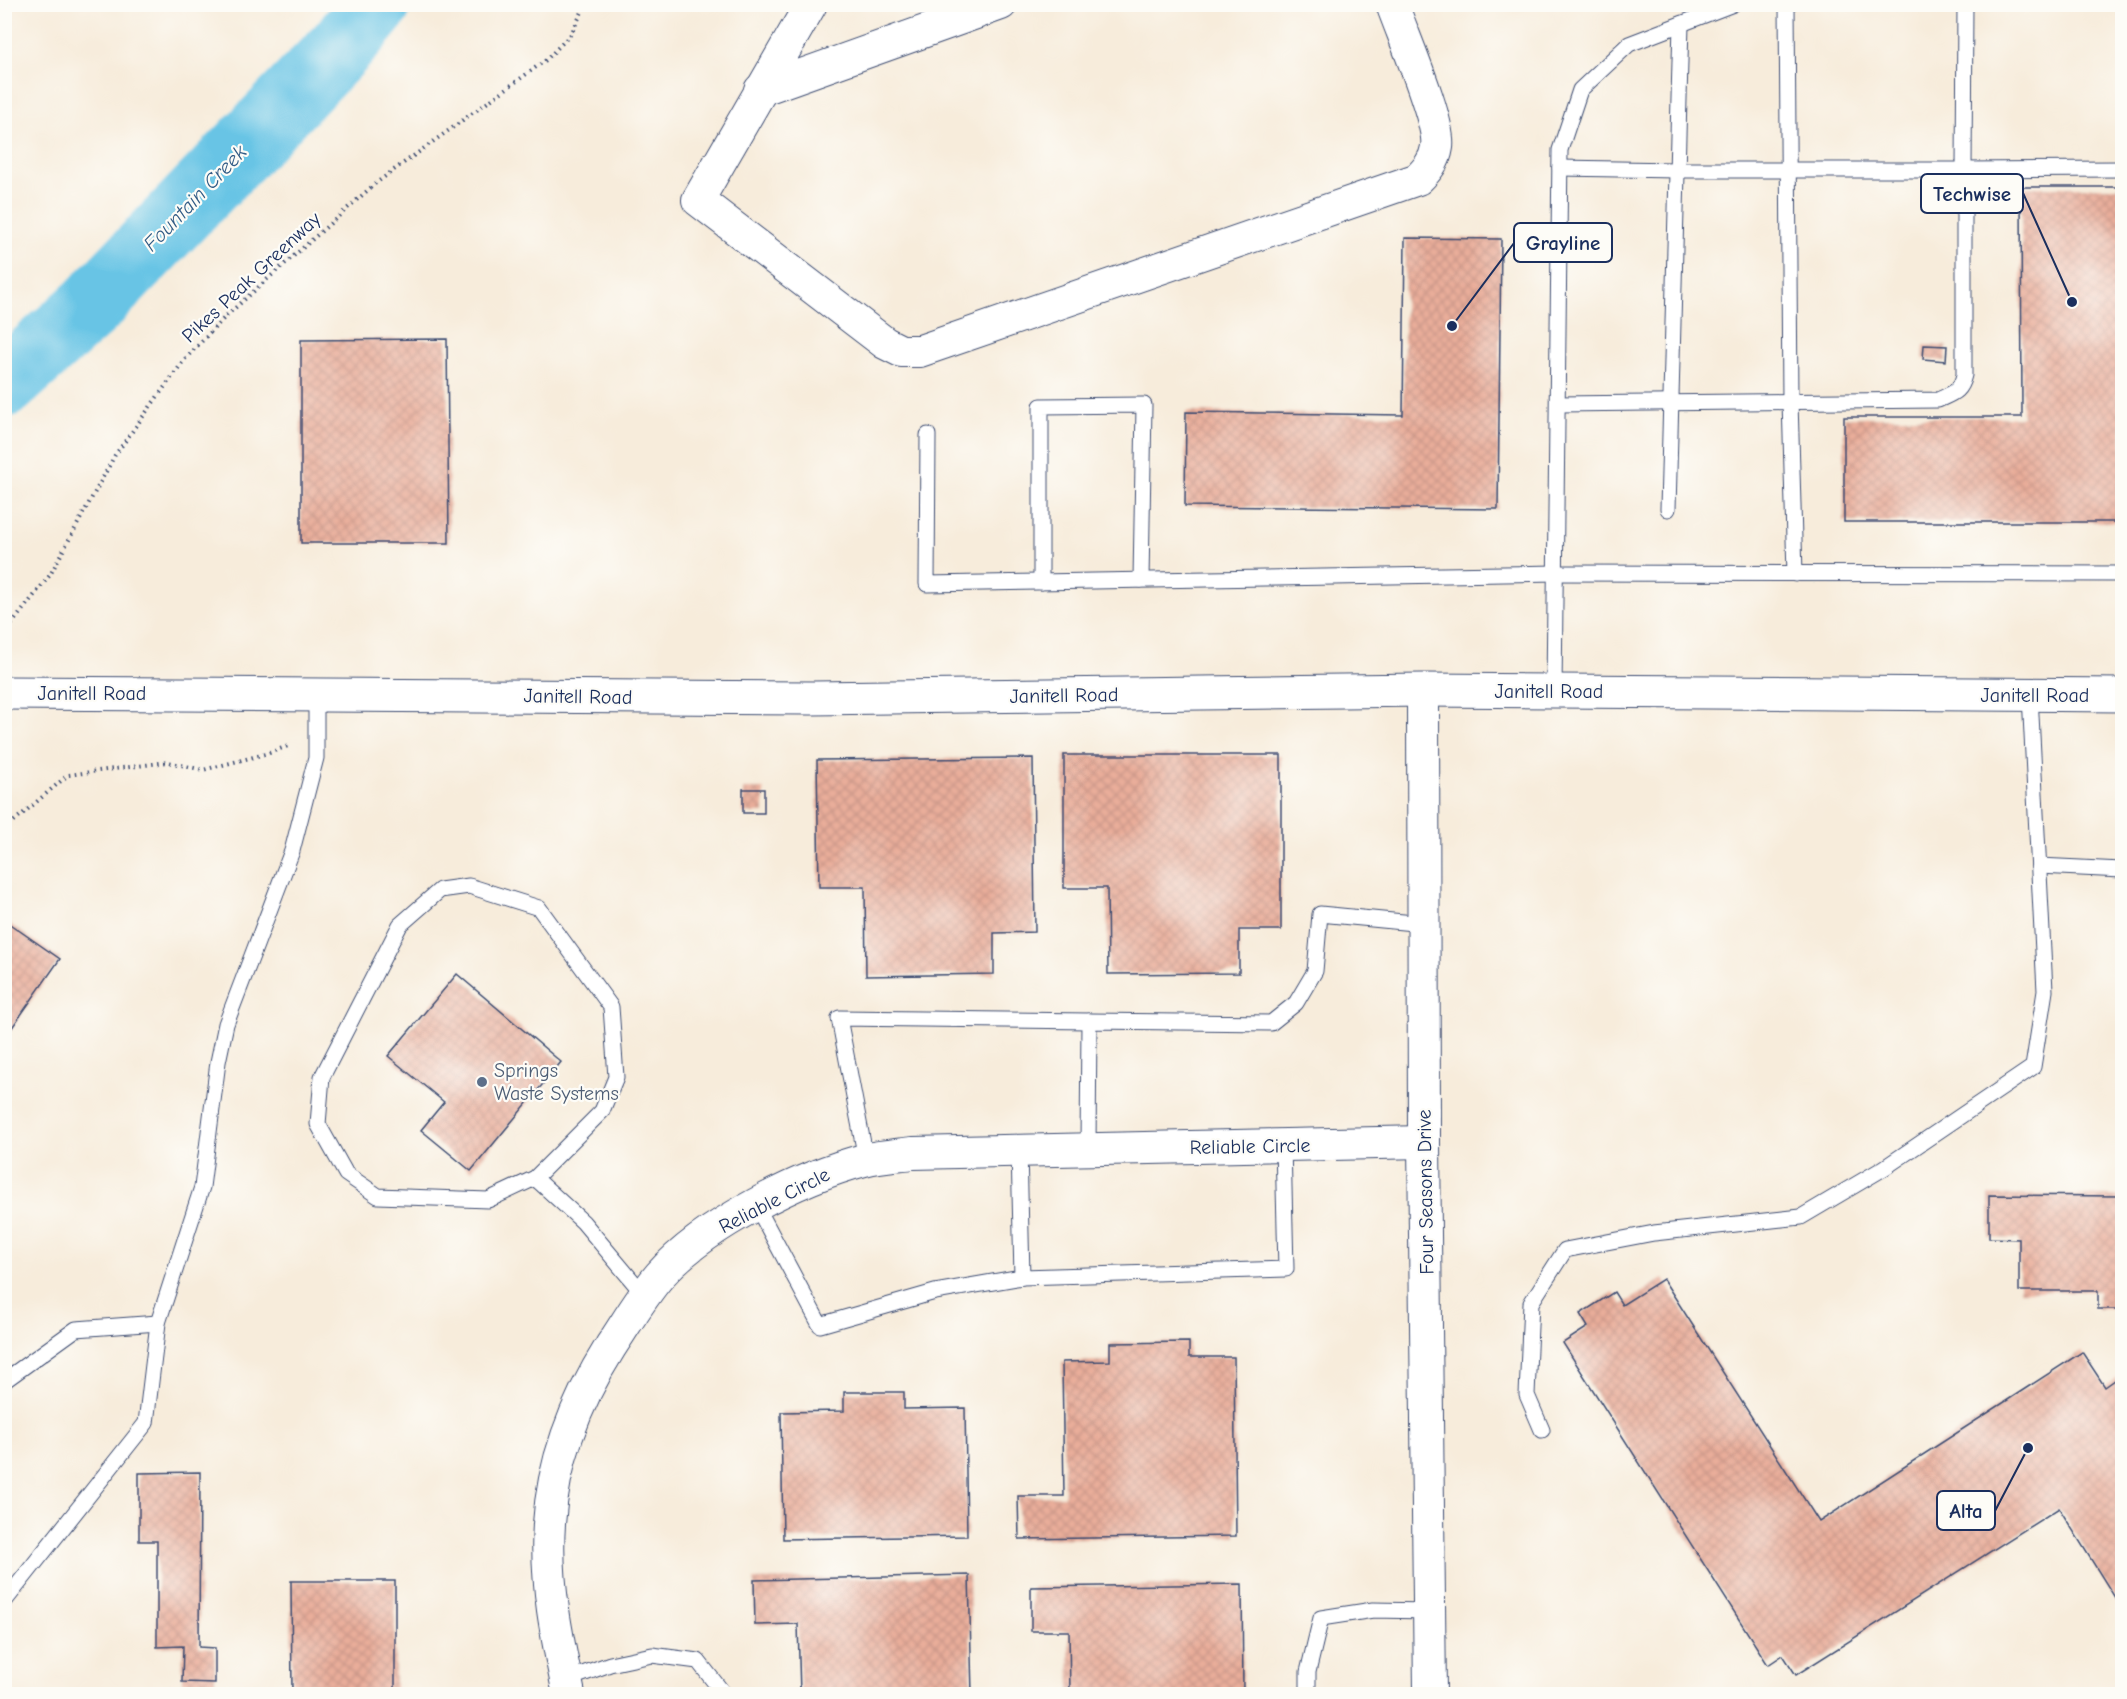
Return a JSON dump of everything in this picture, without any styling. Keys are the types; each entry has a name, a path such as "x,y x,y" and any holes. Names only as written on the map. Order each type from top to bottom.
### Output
{"street":[{"path":"811,4 698,200 885,343 901,351 920,351 1418,179 1431,166 1437,146 1435,122 1392,4"},
{"path":"760,90 1001,4"},
{"name":"Janitell Road","path":"4,693 813,698 1423,690 2122,695"},
{"name":"Four Seasons Drive","path":"1423,690 1424,1142 1430,1695"},
{"name":"Reliable Circle","path":"567,1687 555,1630 548,1572 549,1523 555,1475 572,1421 592,1377 661,1275 703,1237 756,1205 815,1176 866,1159 913,1153 1424,1142"}],"lane":[{"path":"1554,691 1560,150 1580,90 1629,44 1733,4"},
{"path":"1787,4 1795,574"},
{"path":"1558,404 1938,400 1953,393 1961,386 1964,375 1965,4"},
{"path":"1668,509 1681,24"},
{"path":"1560,168 2122,169"},
{"path":"1041,582 1041,406 1144,405 1141,580"},
{"path":"928,435 927,584 1556,573 2122,574"},
{"path":"4,1602 146,1423 158,1323 202,1187 218,1062 226,1024 292,851 316,758 316,694"},
{"path":"1542,1430 1527,1395 1531,1303 1565,1250 1654,1233 1801,1217 1884,1168 2032,1068 2045,991 2030,694"},
{"path":"2039,866 2122,870"},
{"path":"469,886 539,908 611,1007 616,1077 602,1111 534,1178 488,1200 378,1196 346,1174 318,1124 322,1077 394,935 400,925 440,890 469,886"},
{"path":"866,1159 839,1018 1271,1023 1296,1003 1315,971 1320,914 1424,924"},
{"path":"1088,1148 1089,1021"},
{"path":"756,1205 820,1325 935,1292 1022,1276 1286,1269 1283,1145"},
{"path":"1019,1150 1022,1276"},
{"path":"534,1178 583,1222 645,1296"},
{"path":"4,1381 76,1329 158,1323"},
{"path":"1308,1695 1308,1671 1322,1618 1373,1610 1429,1611"},
{"path":"567,1687 610,1664 652,1655 698,1661 724,1695"}],"path":[{"name":"Pikes Peak Greenway","path":"4,634 50,575 115,455 185,359 227,315 376,183 546,60 572,34 586,4"},
{"path":"4,816 13,822 68,775 168,762 203,770 269,753 316,736"}],"building":[{"path":"2021,187 2122,187 2122,522 1844,522 1844,417 2022,417"},
{"path":"1405,238 1501,239 1498,509 1185,506 1186,412 1403,415"},
{"path":"447,339 449,543 301,543 301,340"},
{"path":"1924,345 1947,346 1946,361 1923,359"},
{"path":"1064,755 1281,755 1281,930 1239,930 1239,973 1108,974 1107,888 1064,888"},
{"path":"1033,758 1035,932 994,933 994,974 866,976 865,887 819,887 817,760"},
{"path":"743,789 764,789 764,813 743,813"},
{"path":"4,920 60,959 4,1039"},
{"name":"Springs Waste Systems","path":"457,974 561,1062 471,1171 421,1130 444,1102 388,1056"},
{"path":"1989,1195 2122,1196 2122,1309 2098,1309 2098,1291 2019,1291 2019,1239 1989,1238"},
{"path":"1663,1279 1819,1522 2082,1352 2105,1387 2122,1375 2122,1609 2059,1508 1796,1675 1783,1655 1768,1665 1563,1343 1588,1327 1580,1314 1614,1292 1622,1305"},
{"path":"1189,1342 1189,1357 1234,1357 1236,1536 1019,1539 1018,1496 1064,1496 1062,1362 1110,1361 1110,1343"},
{"path":"844,1392 904,1392 904,1409 965,1408 967,1536 783,1539 781,1412 844,1411"},
{"path":"200,1472 199,1647 215,1648 215,1683 182,1682 183,1646 157,1647 157,1541 139,1541 139,1473"},
{"path":"969,1575 972,1694 800,1694 798,1624 755,1625 754,1580"},
{"path":"291,1581 395,1581 395,1694 292,1694"},
{"path":"1242,1584 1243,1694 1070,1694 1069,1631 1031,1631 1031,1587"}],"waterway":[{"name":"Fountain Creek","path":"4,384 89,308 343,45 377,4"}],"place":[{"name":"Techwise","path":"2072,302"},
{"name":"Grayline","path":"1452,326"},
{"name":"Springs Waste Systems","path":"482,1082"},
{"name":"Alta","path":"2028,1448"}]}
